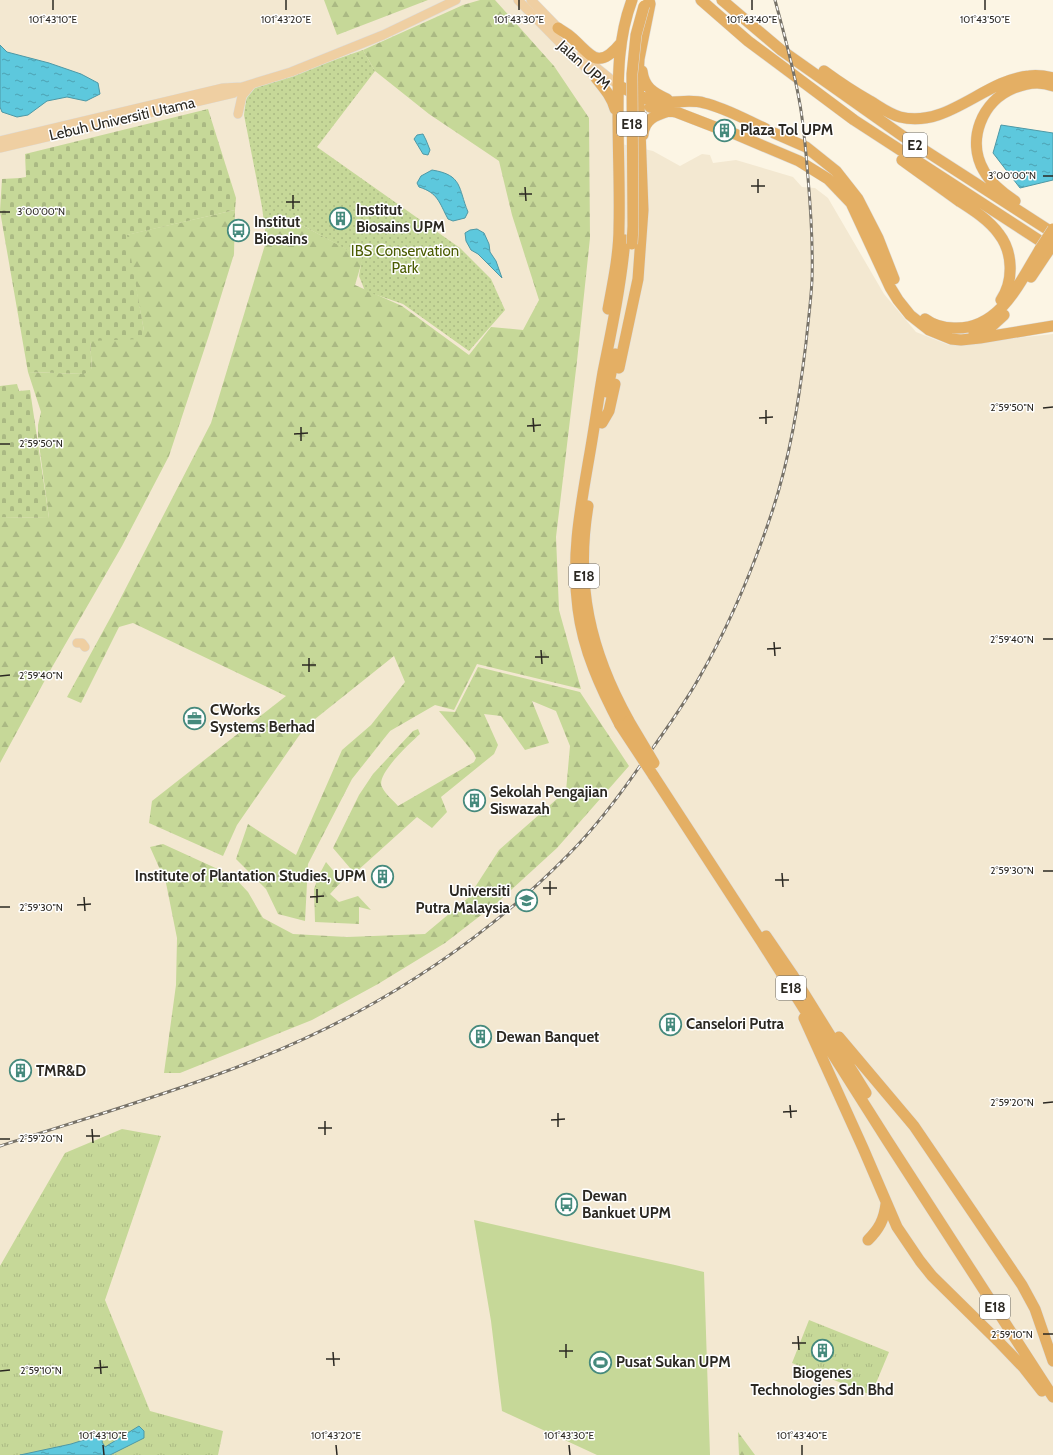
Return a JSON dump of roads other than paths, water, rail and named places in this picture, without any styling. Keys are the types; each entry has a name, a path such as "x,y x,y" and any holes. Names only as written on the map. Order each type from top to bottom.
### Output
{"highway":[{"name":"E2","path":"701,0 748,41 854,120 1047,250"},
{"name":"E2","path":"722,0 781,50 923,150 1053,233"},
{"path":"602,423 609,411 638,279 643,210 639,59 650,4 642,1 623,26 620,43 618,90 619,229 616,260 600,362 603,372"},
{"name":"E18","path":"624,723 604,671 594,640 586,607 584,580 585,532 602,423 627,286 629,242 626,225 626,53 630,33 642,1"},
{"path":"558,28 570,36 593,57 606,57 612,53 620,43"},
{"path":"781,50 797,54 888,113 908,118 931,117 943,113 1001,84 1015,79 1028,76 1053,78"},
{"path":"639,59 642,76 648,88 672,106 724,130 799,161 828,179 851,203 890,286 902,305 918,323 951,339 974,339 1053,326"},
{"path":"596,78 610,96 618,117"},
{"path":"940,335 970,334 992,326 1012,306 1047,250 1053,228 1006,195 992,181 981,165 977,148 977,139 981,120 988,107 998,96 1013,88 1030,83 1040,83 1053,86"},
{"path":"618,90 639,100 672,106"},
{"path":"642,166 644,155 643,132 645,126 652,118 672,106 685,101 702,102 721,108 806,147 836,171 858,198 878,238 900,291 913,309 929,322 948,328 969,327 994,316 1053,244"},
{"path":"618,117 624,109 629,108 638,114 640,121"},
{"path":"854,120 856,126 862,132 988,222 1004,241 1009,260 1010,280 999,304 990,312 986,320"},
{"name":"E18","path":"629,242 603,372 577,531 575,552 575,582 578,610 585,644 599,682 607,701 624,723 793,991 1053,1385"},
{"name":"E18","path":"655,772 792,974 929,1199"},
{"path":"792,974 826,1022 914,1126 962,1195 1022,1285 1035,1309 1053,1361"},
{"path":"793,991 806,1024 863,1148 897,1228 932,1276 998,1341 1024,1368 1048,1398 1053,1401"},
{"path":"868,1240 878,1230 882,1223 886,1204"},
{"name":"E18","path":"940,1215 1053,1397"}],"main road":[{"name":"Lebuh Universiti Utama","path":"0,141 223,88 242,87 291,72 383,35 456,0"},
{"name":"Jalan UPM","path":"518,0 596,78 618,90"},
{"name":"Jalan UPM","path":"531,0 618,90"},
{"path":"238,114 242,96 252,84"},
{"name":"Lebuh Universiti Utama","path":"0,148 234,93 242,87"},
{"path":"77,643 82,642 85,647"}],"water":[{"path":"0,45 7,52 49,63 81,74 98,83 100,94 86,101 67,97 47,101 28,115 17,117 2,112 0,107"},
{"path":"1001,125 1053,133 1053,180 1020,188 993,153"},
{"path":"423,134 430,150 428,155 423,154 414,139 417,135"},
{"path":"432,170 449,175 458,184 468,212 465,218 453,221 448,219 434,195 419,187 417,183 421,176"},
{"path":"477,229 484,233 489,244 490,252 496,261 502,278 478,254 471,250 466,241 465,233 470,230"},
{"path":"139,1426 144,1431 144,1438 110,1455 20,1455 71,1444 106,1433 102,1442 105,1447"}],"railway":[{"path":"0,1146 135,1103 225,1072 312,1035 354,1014 412,980 440,962 494,922 519,901 568,855 598,822 616,799 679,711 710,658 730,618 740,597 765,533 789,450 803,364 812,280 811,216 805,138 799,99 775,0"}],"place":[{"name":"Plaza Tol UPM","path":"724,130"},
{"name":"Institut Biosains UPM","path":"340,219"},
{"name":"Institut Biosains","path":"239,231"},
{"name":"CWorks Systems Berhad","path":"195,719"},
{"name":"Sekolah Pengajian Siswazah","path":"474,801"},
{"name":"Institute of Plantation Studies, UPM","path":"382,876"},
{"name":"Universiti Putra Malaysia","path":"526,900"},
{"name":"Canselori Putra","path":"671,1024"},
{"name":"Dewan Banquet","path":"481,1037"},
{"name":"TMR&D","path":"20,1071"},
{"name":"Dewan Bankuet UPM","path":"567,1205"},
{"name":"Biogenes Technologies Sdn Bhd","path":"822,1350"},
{"name":"Pusat Sukan UPM","path":"601,1362"}],"park label":[{"name":"IBS Conservation Park","path":"405,260"}]}
